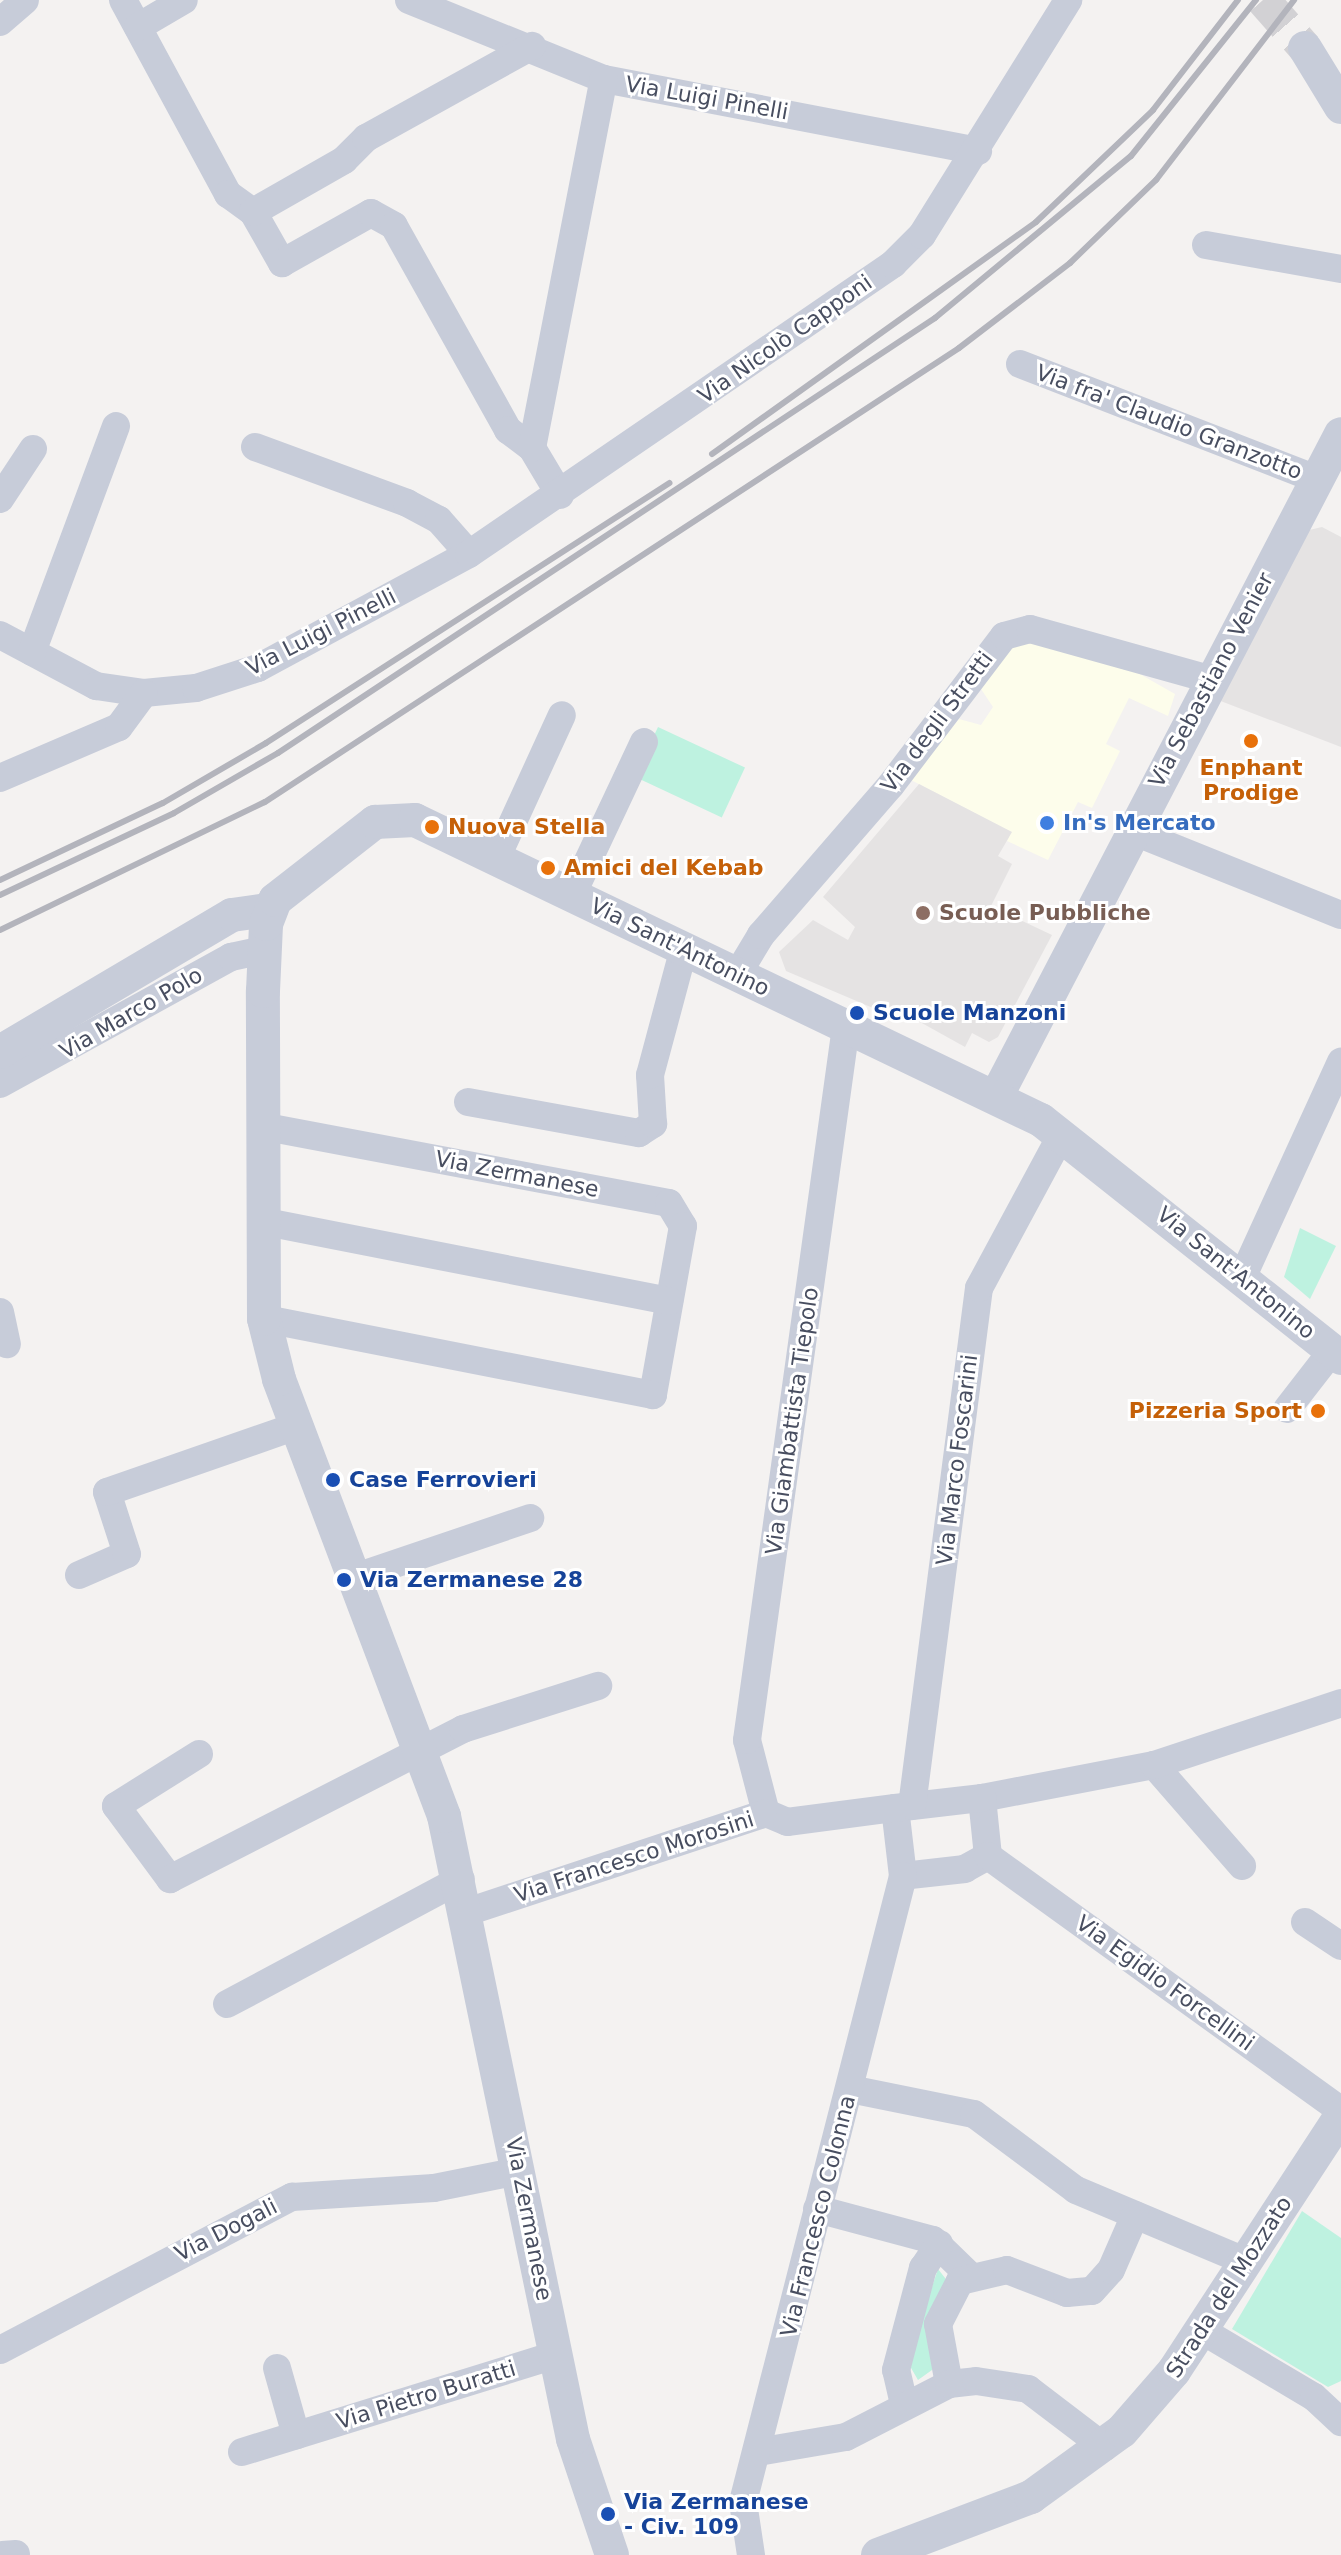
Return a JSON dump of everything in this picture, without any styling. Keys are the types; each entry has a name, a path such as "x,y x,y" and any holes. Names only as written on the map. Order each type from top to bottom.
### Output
{"street":[{"path":"123,0 228,194 253,212 282,263 371,213 394,226 508,430 532,448 560,495"},
{"path":"138,27 184,0"},
{"path":"409,0 532,46 604,79"},
{"path":"978,151 1068,0"},
{"path":"253,212 344,160 366,138 532,46"},
{"path":"1305,48 1341,76"},
{"path":"1305,48 1341,92"},
{"path":"1305,48 1341,107"},
{"name":"Via Luigi Pinelli","path":"532,448 604,79 978,151"},
{"name":"Via Nicolò Capponi","path":"560,495 893,264 922,235 978,151"},
{"path":"1206,245 1341,269"},
{"name":"Via fra' Claudio Granzotto","path":"1020,364 1319,480"},
{"path":"32,652 116,426"},
{"name":"Via Sebastiano Venier","path":"996,1097 1209,679 1319,480 1341,434"},
{"path":"255,447 407,503 439,520 469,554"},
{"path":"0,499 33,449"},
{"name":"Via Luigi Pinelli","path":"0,635 96,686 144,693 196,688 258,668 469,554 560,495"},
{"name":"Via degli Stretti","path":"737,975 761,935 891,785 1004,636 1030,629 1209,679"},
{"path":"0,778 119,727 144,693"},
{"path":"496,859 562,715"},
{"path":"572,895 644,742"},
{"name":"Via Sant'Antonino","path":"269,910 298,876 387,817 415,820 996,1097 1062,1134 1337,1355"},
{"path":"1132,831 1341,915"},
{"path":"0,1052 247,909 269,910"},
{"name":"Via Zermanese","path":"269,910 264,950 261,1126 264,1319 297,1426 423,1753 461,1879 556,2355 587,2492 612,2555"},
{"path":"468,1102 639,1133 653,1124 650,1075 684,948"},
{"name":"Via Marco Polo","path":"0,1084 231,957 264,950"},
{"name":"Via Giambattista Tiepolo","path":"766,1813 747,1740 846,1027"},
{"path":"1242,1278 1341,1062"},
{"name":"Via Zermanese","path":"261,1126 669,1203 683,1226 653,1395 264,1319"},
{"name":"Via Marco Foscarini","path":"904,1807 979,1288 1062,1134"},
{"path":"261,1221 669,1301"},
{"path":"0,1312 7,1344"},
{"path":"1287,1409 1337,1355"},
{"path":"79,1575 127,1554 107,1492 297,1426"},
{"path":"356,1577 530,1518"},
{"path":"199,1754 116,1806 170,1879 423,1753 463,1729 598,1686"},
{"name":"Via Francesco Morosini","path":"467,1912 766,1813 787,1822 982,1798 1154,1765 1341,1703"},
{"path":"1154,1765 1242,1866"},
{"path":"904,1807 903,1876 965,1869 988,1856 982,1798"},
{"name":"Via Egidio Forcellini","path":"988,1856 1341,2114"},
{"name":"Via Francesco Colonna","path":"751,2555 741,2516 903,1876"},
{"path":"227,2004 461,1879"},
{"path":"1305,1922 1341,1946"},
{"path":"850,2089 974,2114 1061,2182 1247,2262"},
{"name":"Strada del Mozzato","path":"878,2555 1018,2504 1104,2447 1158,2392 1247,2262 1341,2114"},
{"name":"Via Dogali","path":"0,2350 292,2197 434,2188 519,2171"},
{"path":"817,2209 939,2244 968,2274"},
{"path":"949,2384 938,2324 945,2300 968,2274 1007,2270 1067,2293 1092,2291 1111,2270 1135,2215"},
{"path":"904,2404 896,2370 923,2268 939,2244"},
{"path":"1201,2330 1314,2397 1341,2422"},
{"name":"Via Pietro Buratti","path":"242,2452 556,2355"},
{"path":"277,2368 296,2435"},
{"path":"758,2452 846,2437 904,2404 949,2384 996,2381 1028,2389 1104,2447"},
{"path":"2,2555 16,2554"}],"shaded area":[{"path":"1322,527 1341,537 1341,747 1218,700 1305,531"},
{"path":"1019,639 1138,673 1175,694 1168,716 1129,698 1106,744 1120,751 1092,808 1078,802 1048,860 1007,841 1011,832 911,780 959,719 981,725 993,707 979,686"},
{"name":"Scuole Pubbliche","path":"919,784 1012,832 998,856 1012,864 991,906 1052,935 998,1037 989,1042 972,1033 965,1047 893,1007 887,1014 786,971 779,952 813,920 848,940 855,927 823,897"}],"green space":[{"path":"658,727 745,768 722,817 635,777"},
{"path":"1300,1228 1336,1246 1310,1299 1284,1277"},
{"path":"1302,2211 1341,2238 1341,2381 1328,2387 1232,2329"},
{"path":"938,2269 949,2283 933,2305 932,2370 918,2380 907,2361"}],"tunnel":[{"path":"1263,0 1305,48"}],"railway":[{"path":"712,454 1036,222 1153,110 1238,0"},
{"path":"0,895 174,813 278,753 935,318 1131,156 1256,0"},
{"path":"0,930 265,802 959,348 1070,263 1156,180 1294,0"},
{"path":"0,880 163,803 266,743 669,483"}],"place":[{"name":"Enphant Prodige","path":"1251,741"},
{"name":"In's Mercato","path":"1047,823"},
{"name":"Nuova Stella","path":"432,827"},
{"name":"Amici del Kebab","path":"548,868"},
{"name":"Scuole Pubbliche","path":"923,913"},
{"name":"Scuole Manzoni","path":"857,1013"},
{"name":"Pizzeria Sport","path":"1318,1411"},
{"name":"Case Ferrovieri","path":"333,1480"},
{"name":"Via Zermanese 28","path":"344,1580"},
{"name":"Via Zermanese - Civ. 109","path":"608,2514"}]}
